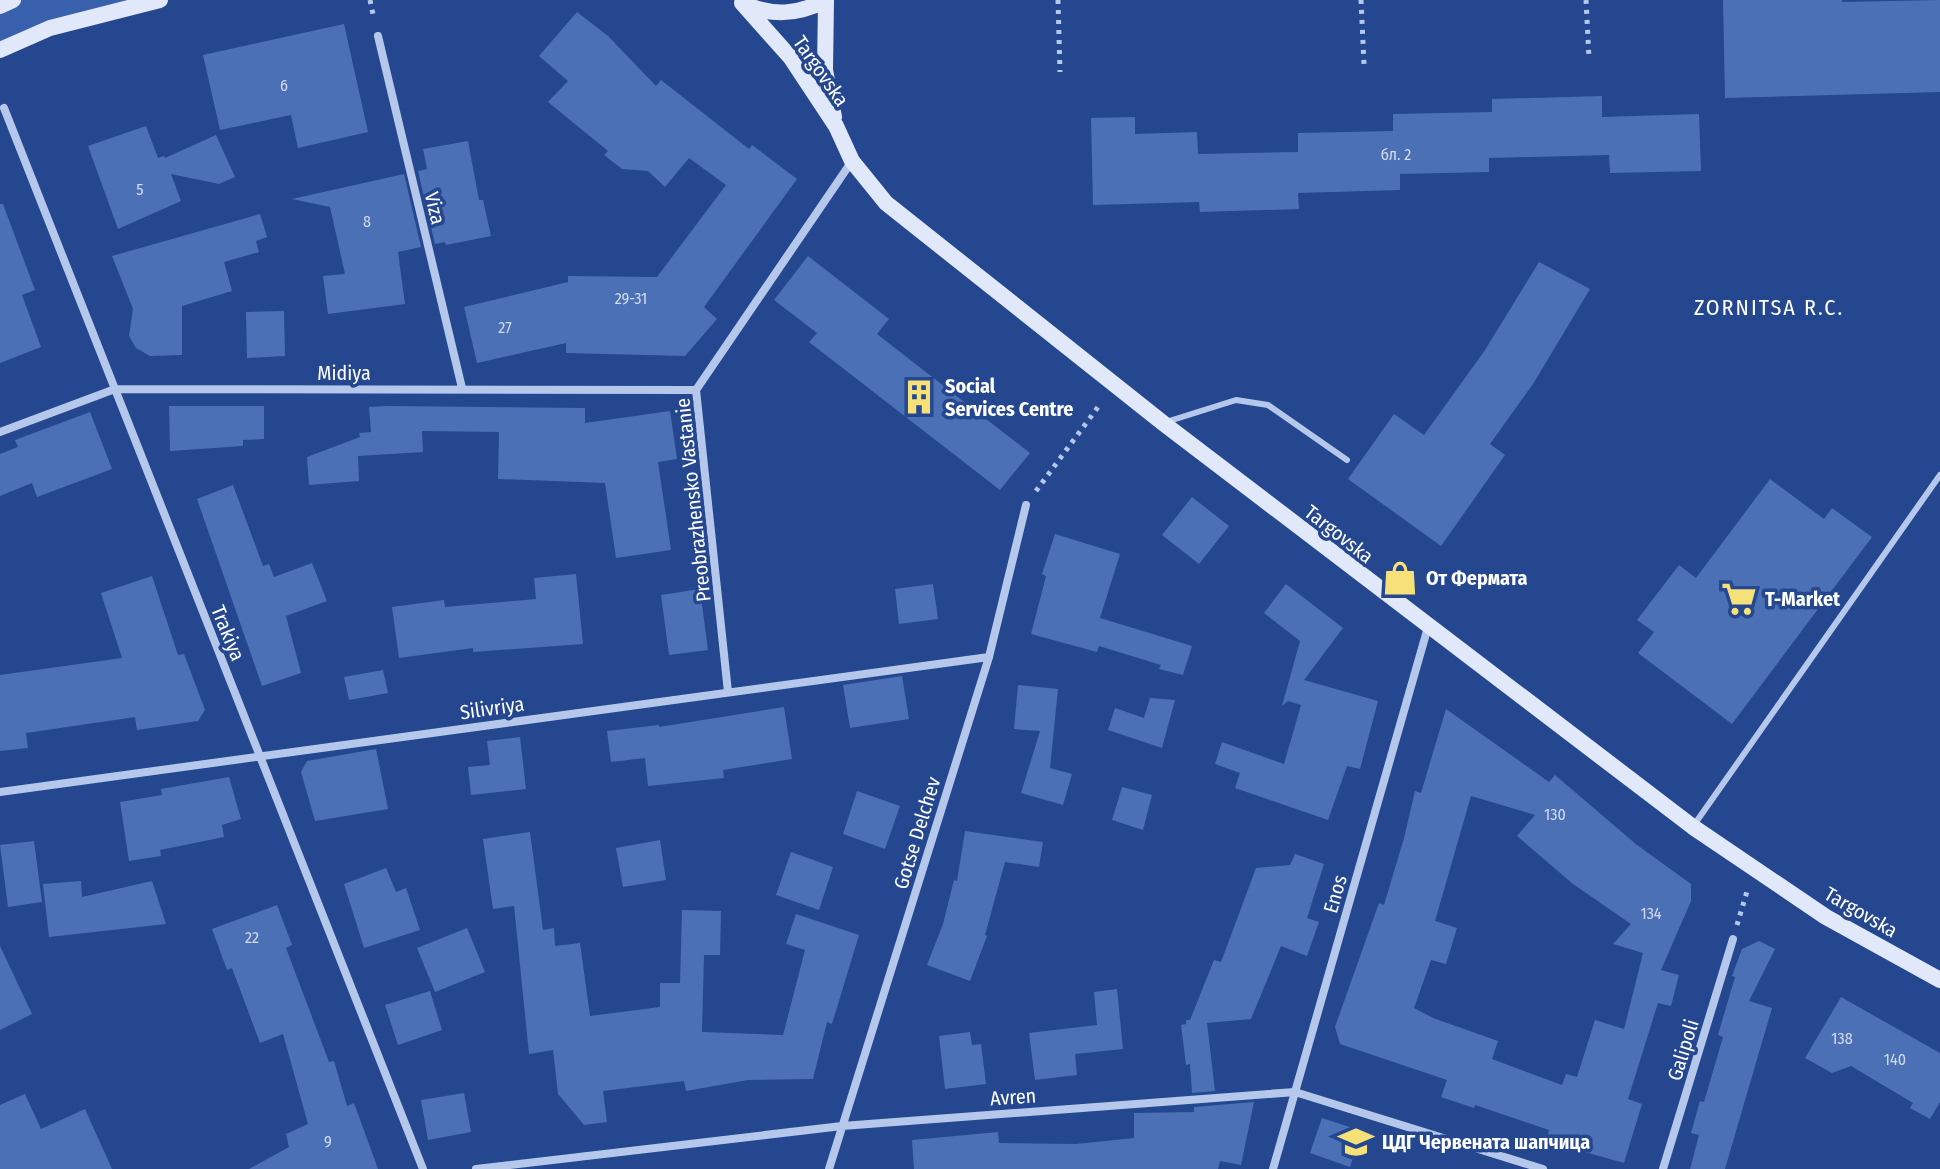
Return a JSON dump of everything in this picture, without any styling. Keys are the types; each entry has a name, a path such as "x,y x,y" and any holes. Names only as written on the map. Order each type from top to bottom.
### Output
{"street":[{"path":"0,6 13,0"},
{"path":"0,50 50,28 160,0"},
{"path":"740,1 762,11 784,14 806,10 826,0"},
{"name":"Targovska","path":"826,0 825,70 836,126"},
{"name":"Targovska","path":"740,1 791,58 836,126 852,161 886,203 1163,423 1693,827 1826,917 1940,980"},
{"name":"Viza","path":"378,36 462,388"},
{"name":"Trakiya","path":"4,108 423,1169"},
{"name":"Preobrazhensko Vastanie","path":"728,692 696,390 852,161"},
{"name":"Midiya","path":"0,432 115,389 696,390"},
{"name":"Gotse Delchev","path":"829,1169 989,657 1026,505"},
{"name":"Enos","path":"1273,1169 1428,627"},
{"name":"Silivriya","path":"0,792 989,657"},
{"name":"Galipoli","path":"1663,1169 1733,939"},
{"name":"Avren","path":"476,1169 842,1126 1295,1092 1543,1169"}],"lane":[{"path":"1163,423 1236,400 1268,405 1347,460"},
{"path":"1693,827 1940,475"}],"path":[{"path":"1058,0 1060,72"},
{"path":"1361,0 1364,64"},
{"path":"1586,0 1589,58"},
{"path":"1026,505 1115,385"},
{"path":"1733,939 1754,868"}],"shaded area":[{"path":"13,0 160,0 0,50 0,6"}],"building":[{"path":"1723,0 1940,0 1940,92 1725,98"},
{"path":"577,12 608,36 656,86 661,80 749,149 752,145 797,179 704,307 717,319 685,356 566,353 566,343 477,363 464,307 568,282 568,276 657,277 726,185 689,158 665,187 648,171 622,169 604,155 608,151 548,102 568,81 539,56"},
{"path":"344,24 368,132 298,148 291,115 220,130 203,55"},
{"path":"1602,96 1602,117 1699,114 1701,171 1610,173 1609,155 1489,158 1489,172 1400,174 1400,190 1298,193 1299,209 1200,212 1199,202 1093,205 1091,118 1135,117 1135,134 1197,132 1198,154 1298,152 1298,133 1393,131 1393,114 1492,112 1492,99"},
{"path":"146,126 158,158 165,158 216,135 235,177 219,184 171,174 181,201 118,229 88,146"},
{"path":"468,141 479,200 483,200 491,236 446,245 445,242 435,244 418,171 427,169 423,149"},
{"path":"404,174 421,247 398,252 405,304 328,314 323,276 345,274 330,207 292,199"},
{"path":"0,204 3,204 35,290 22,295 41,347 0,363"},
{"path":"260,214 267,237 256,241 259,252 224,262 232,291 182,306 182,355 150,356 136,348 129,336 133,309 112,256"},
{"name":"Social Services Centre","path":"808,256 889,319 877,334 1030,453 1000,490 809,342 817,333 774,300"},
{"path":"1539,262 1590,289 1533,384 1490,444 1505,455 1441,546 1348,479 1394,414 1424,435 1485,350"},
{"path":"284,311 285,356 247,358 246,312"},
{"path":"169,406 264,406 264,439 243,440 243,446 170,451"},
{"path":"369,407 585,408 585,423 670,411 677,459 658,462 671,550 616,558 605,483 498,479 499,432 422,431 423,452 358,456 359,481 309,485 307,457 360,437 359,433 371,432"},
{"path":"90,412 112,469 37,497 32,483 0,496 0,454 18,447 15,440"},
{"name":"T-Market","path":"1770,479 1824,519 1832,508 1872,537 1732,724 1638,653 1654,632 1637,620 1679,565 1696,578"},
{"path":"233,485 263,566 269,564 274,577 312,563 327,601 286,616 301,673 262,686 197,499"},
{"path":"1192,497 1229,526 1199,564 1162,535"},
{"path":"1055,534 1120,554 1100,618 1192,646 1183,675 1099,646 1097,652 1031,634 1046,576 1042,574"},
{"path":"576,574 583,644 473,652 473,648 399,658 392,607 444,600 445,607 536,599 534,578"},
{"path":"152,576 178,655 184,654 205,710 198,721 137,730 135,717 26,733 28,748 0,751 0,675 122,658 101,593"},
{"path":"933,584 938,619 899,624 895,589"},
{"path":"1286,584 1343,628 1304,680 1378,701 1360,769 1347,766 1328,820 1235,788 1240,773 1215,764 1222,742 1284,764 1301,705 1288,701 1282,706 1300,641 1264,613"},
{"path":"700,589 708,650 669,655 661,595"},
{"path":"383,670 388,693 349,700 344,677"},
{"path":"902,676 909,719 850,728 843,685"},
{"path":"1018,685 1058,689 1050,768 1072,774 1063,805 1021,793 1040,731 1014,729"},
{"path":"1150,698 1175,700 1162,748 1108,730 1115,708 1144,718"},
{"path":"784,707 792,759 723,770 724,778 648,786 645,758 611,762 607,731 659,727"},
{"path":"1446,709 1549,782 1555,775 1637,845 1691,884 1691,901 1661,970 1679,975 1671,1006 1658,1003 1628,1099 1642,1104 1624,1163 1546,1141 1549,1130 1441,1097 1447,1080 1340,1044 1335,1027 1379,903 1384,905 1415,791 1421,793","holes":["1471,796 1535,815 1517,836 1573,884 1631,924 1613,944 1643,953 1624,1029 1595,1020 1577,1077 1566,1074 1562,1085 1492,1059 1498,1041 1414,1008 1431,960 1446,964 1457,928 1435,921"]},
{"path":"520,737 526,789 471,795 468,767 490,765 487,741"},
{"path":"376,749 388,809 315,821 301,772 307,761"},
{"path":"229,777 241,819 222,825 224,837 160,850 161,856 129,861 120,802 162,795 161,789"},
{"path":"1122,787 1152,795 1143,830 1112,820"},
{"path":"857,791 900,806 885,849 843,834"},
{"path":"965,831 1043,842 1039,867 1005,862 987,936 970,981 927,965 943,924 954,880 957,881"},
{"path":"530,832 543,930 554,928 555,946 580,943 590,1016 660,1007 660,983 680,983 682,910 721,911 720,955 704,955 702,1032 783,1035 805,950 786,944 796,914 859,935 832,1024 827,1022 813,1079 748,1080 686,1091 684,1081 603,1091 607,1122 584,1125 558,1094 553,1050 529,1054 514,906 493,909 483,839"},
{"path":"660,840 666,880 623,887 616,848"},
{"path":"34,841 42,902 8,907 0,845"},
{"path":"791,852 833,867 819,910 776,895"},
{"path":"1295,854 1324,864 1307,918 1319,922 1307,956 1281,946 1251,1019 1207,1023 1215,1091 1192,1093 1190,1064 1186,1065 1181,1025 1190,1020 1214,960 1221,962 1256,868 1290,865"},
{"path":"386,868 396,892 406,888 420,930 364,948 344,884"},
{"path":"81,881 82,897 152,881 166,924 49,937 43,884"},
{"path":"277,905 292,945 286,948 329,1062 334,1061 347,1106 354,1103 378,1169 249,1169 289,1147 286,1134 308,1124 283,1034 260,1043 232,968 227,970 212,929"},
{"path":"467,928 485,972 435,992 417,948"},
{"path":"1759,941 1775,949 1749,1001 1772,1008 1725,1169 1690,1169 1699,1135 1691,1133 1700,1101 1704,1102 1723,1037 1718,1035 1735,977 1732,976 1742,949"},
{"path":"0,946 32,1014 0,1030"},
{"path":"1117,989 1123,1049 1075,1054 1077,1075 1035,1080 1029,1033 1097,1025 1094,992"},
{"path":"430,991 442,1030 398,1045 385,1005"},
{"path":"1841,997 1940,1053 1940,1102 1930,1119 1910,1108 1913,1103 1851,1066 1832,1073 1805,1058"},
{"path":"970,1032 972,1045 981,1044 986,1084 945,1089 939,1036"},
{"path":"464,1093 471,1132 428,1140 421,1100"},
{"path":"25,1094 41,1129 85,1109 112,1169 0,1169 0,1105"},
{"path":"1254,1102 1241,1165 1220,1161 1218,1169 914,1169 912,1140 998,1132 999,1143 1076,1144 1134,1138 1134,1113 1194,1112 1194,1107"},
{"path":"1322,1118 1362,1131 1350,1167 1310,1153"}],"place":[{"name":"Social Services Centre","path":"919,397"},
{"name":"От Фермата","path":"1400,578"},
{"name":"T-Market","path":"1739,599"},
{"name":"ЦДГ Червената шапчица","path":"1356,1142"}],"district":[{"name":"ZORNITSA R.C.","path":"1769,307"}]}
